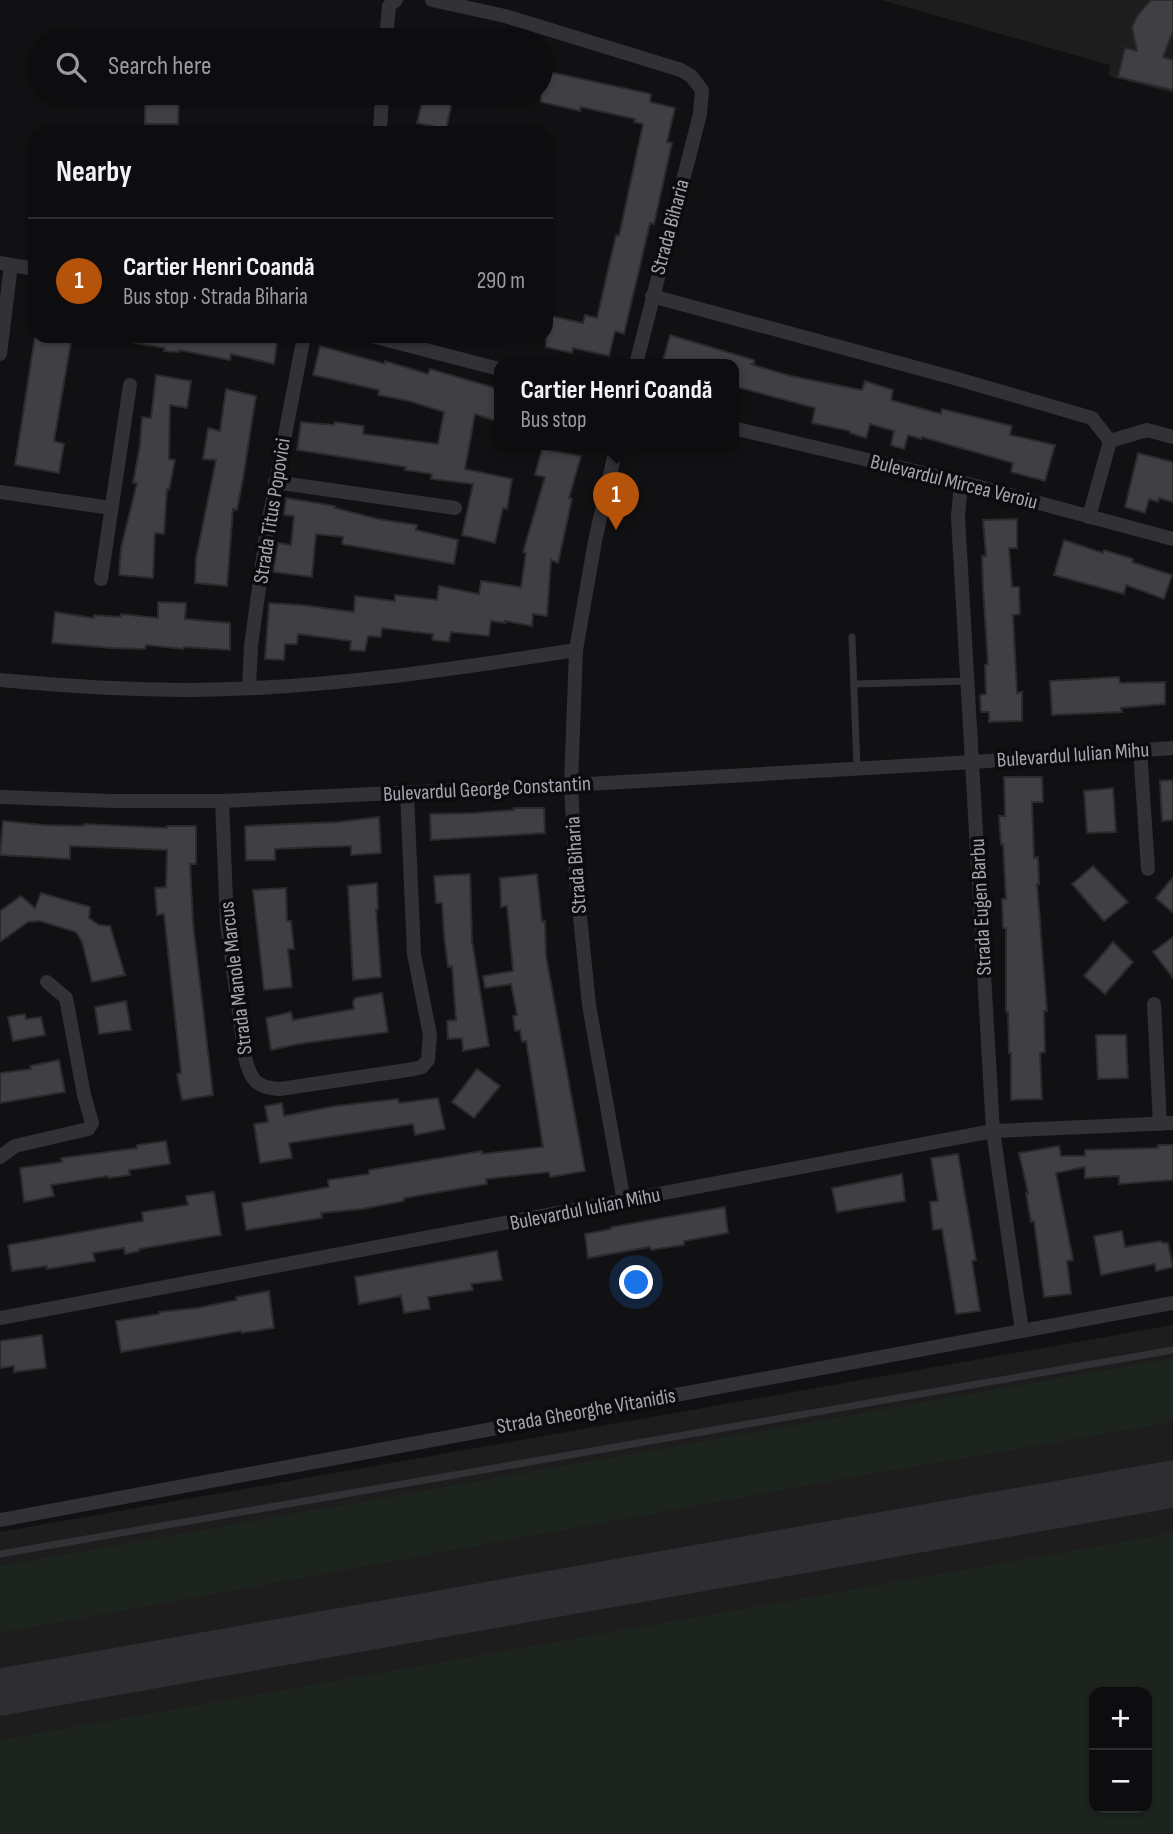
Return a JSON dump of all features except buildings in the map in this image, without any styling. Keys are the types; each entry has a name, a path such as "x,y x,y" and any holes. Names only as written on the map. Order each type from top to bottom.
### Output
{"street":[{"path":"387,28 389,6 397,0"},
{"name":"Strada Biharia","path":"432,0 505,16 544,28"},
{"name":"Strada Biharia","path":"553,31 681,70 691,76 702,90 700,114 637,359"},
{"path":"381,126 382,105"},
{"path":"0,354 6,264 28,268"},
{"path":"652,296 954,377 1092,418 1110,441"},
{"name":"Strada Titus Popovici","path":"249,688 251,646 275,482 303,343"},
{"path":"399,343 494,368"},
{"path":"101,579 130,384"},
{"name":"Bulevardul Mircea Veroiu","path":"739,429 961,482 1173,540"},
{"path":"1110,441 1146,430 1173,437"},
{"path":"1089,517 1110,441"},
{"name":"Strada Biharia","path":"616,450 595,541 576,650 571,785 576,877 589,1005 624,1202"},
{"path":"275,482 456,508"},
{"name":"Strada Eugen Barbu","path":"961,482 958,517 993,1131 1022,1331"},
{"path":"0,492 111,508"},
{"path":"0,680 124,688 249,688 397,677 576,650"},
{"name":"Bulevardul Iulian Mihu","path":"973,762 1173,748"},
{"path":"1140,750 1148,869"},
{"name":"Bulevardul George Constantin","path":"0,797 113,802 222,801 571,785 973,762"},
{"name":"Strada Manole Marcus","path":"222,801 227,924 248,1074 267,1088 280,1089 414,1069 422,1067 428,1060 430,1035 414,954 407,793"},
{"path":"0,1157 15,1146 88,1129 92,1123 84,1095 66,998 47,982"},
{"path":"1154,1004 1167,1124"},
{"name":"Bulevardul Iulian Mihu","path":"0,1318 993,1131 1167,1124"},
{"name":"Strada Gheorghe Vitanidis","path":"0,1520 1173,1303"}],"lane":[{"path":"852,637 857,769"},
{"path":"854,684 968,681"},
{"path":"0,1554 1173,1350"}],"shaded area":[{"path":"881,0 1173,0 1173,93 1108,76 1110,65"},
{"path":"1173,1325 1173,1834 0,1834 0,1532"},
{"path":"1173,1358 1173,1422 854,1477 0,1633 0,1566"},
{"path":"1173,1533 1173,1834 0,1834 0,1740"}],"taxiway":[{"path":"0,1692 1173,1484"}],"place":[{"name":"Cartier Henri Coandă","path":"616,530"}]}
